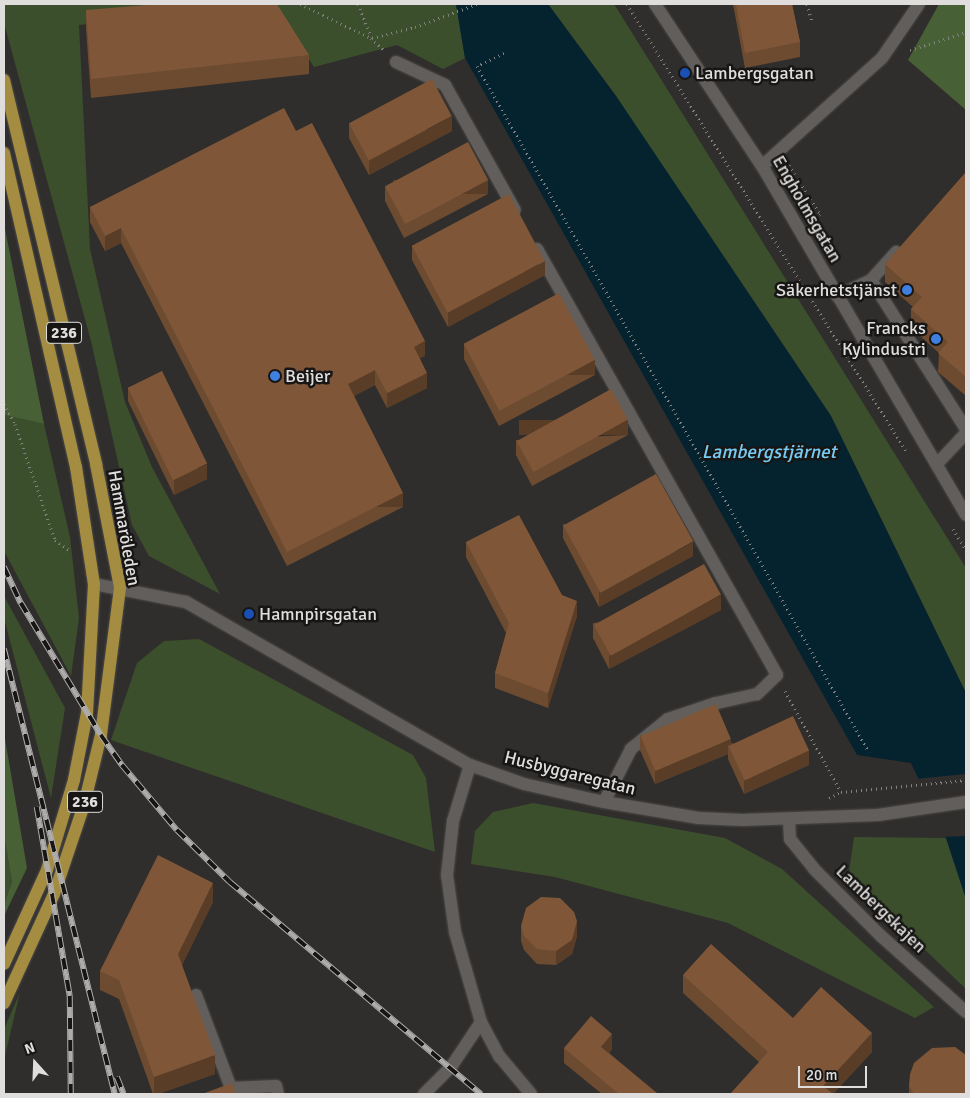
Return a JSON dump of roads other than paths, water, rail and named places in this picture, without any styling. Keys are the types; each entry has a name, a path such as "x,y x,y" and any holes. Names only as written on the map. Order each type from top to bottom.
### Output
{"main road":[{"name":"Hammaröleden","path":"4,80 96,464 120,588 101,735 84,805 54,894 4,1003"},
{"name":"Hammaröleden","path":"4,153 76,466 94,566 87,713 74,780 47,870 4,964"}],"street":[{"name":"Engholmsgatan","path":"655,4 762,166 966,515"},
{"path":"762,166 882,58 918,4"},
{"path":"396,62 445,85 776,675 757,694 716,703 668,719 631,750 604,802"},
{"path":"837,296 871,280 903,244"},
{"path":"871,280 966,428"},
{"path":"937,464 966,433"},
{"name":"Husbyggaregatan","path":"94,584 186,602 470,765 524,784 604,802 699,818 789,820 878,815 966,802"},
{"path":"470,765 453,821 447,875 458,948 481,1022 500,1057 531,1094"},
{"name":"Lambergskajen","path":"789,820 790,839 814,870 882,936 966,1012"},
{"path":"196,995 232,1088 276,1086 278,1094"},
{"path":"424,1094 451,1067 481,1022"}],"water":[{"name":"Lambergstjärnet","path":"456,4 548,4 616,96 831,416 966,693 966,899 946,838 911,763 857,755 465,58"}],"railway":[{"path":"4,567 21,603 101,735 122,765 177,830 230,882 481,1094"},
{"path":"4,649 115,1094"},
{"path":"37,807 70,996 71,1094"},
{"path":"117,1077 124,1094"}],"place":[{"name":"Lambergsgatan","path":"685,73"},
{"name":"Säkerhetstjänst","path":"907,290"},
{"name":"Francks Kylindustri","path":"936,339"},
{"name":"Beijer","path":"275,376"},
{"name":"Hamnpirsgatan","path":"249,614"}]}
